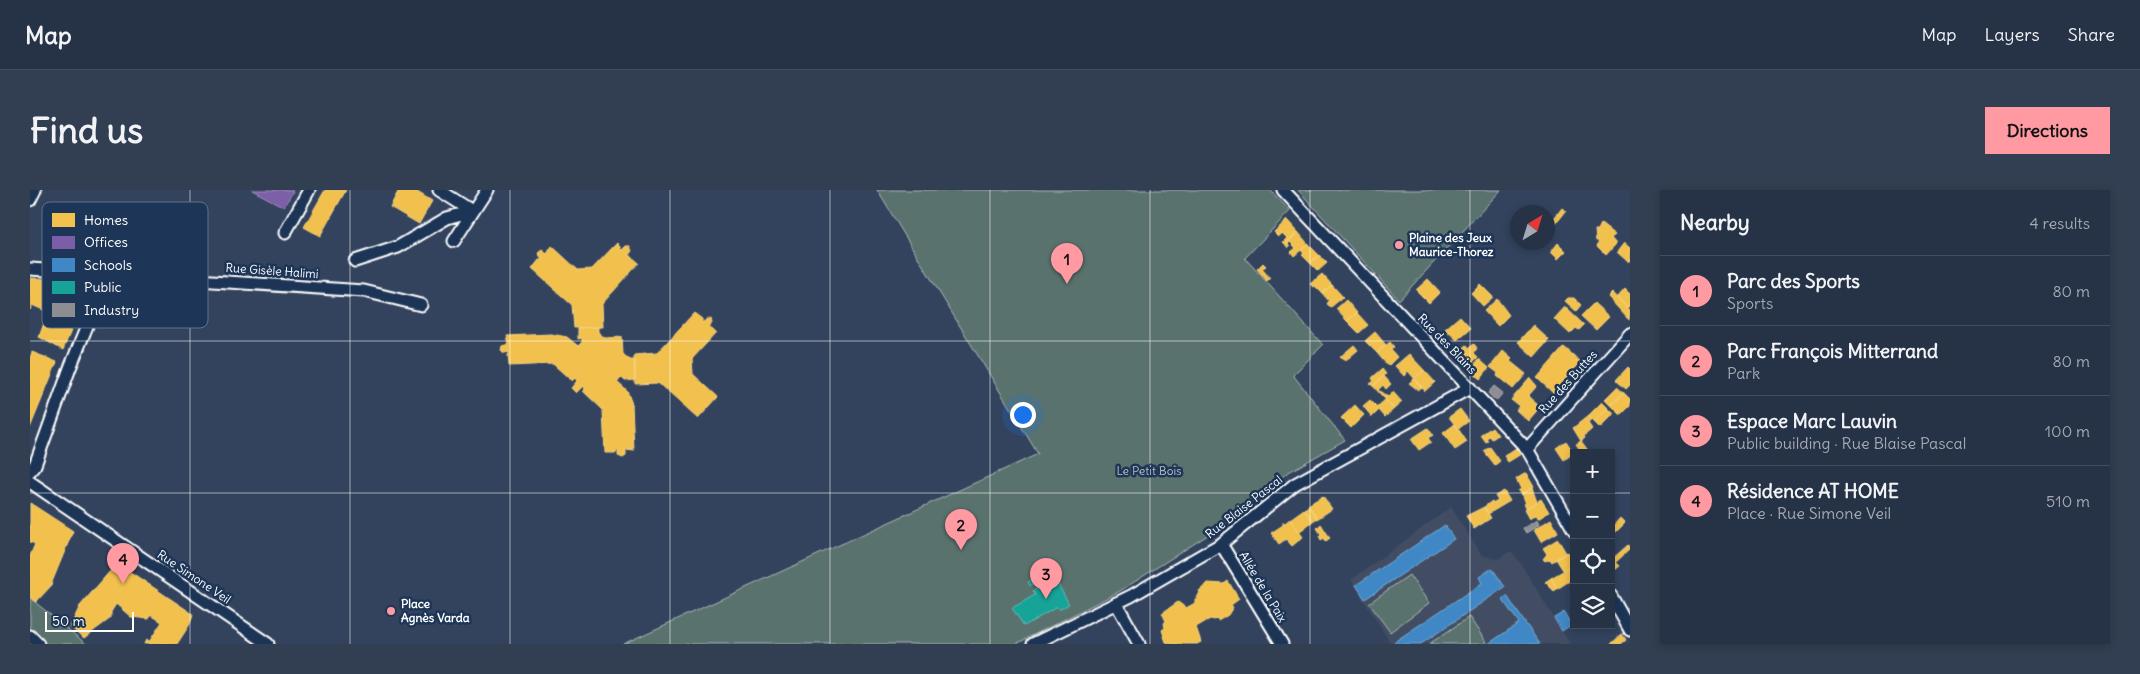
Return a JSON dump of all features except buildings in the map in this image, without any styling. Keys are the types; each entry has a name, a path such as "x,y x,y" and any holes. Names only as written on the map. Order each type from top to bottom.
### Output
{"street":[{"path":"30,200 35,190"},
{"path":"285,233 309,190"},
{"path":"439,190 472,212"},
{"path":"454,241 487,190"},
{"name":"Rue des Blains","path":"1283,190 1527,449 1570,523"},
{"path":"355,261 398,247 448,218 472,212"},
{"name":"Rue Gisèle Halimi","path":"208,281 364,291 420,305"},
{"path":"30,471 35,465 86,328"},
{"name":"Rue des Buttes","path":"1527,449 1630,334"},
{"name":"Rue Blaise Pascal","path":"1033,644 1116,603 1221,544 1295,484 1470,388"},
{"name":"Rue Simone Veil","path":"30,482 268,644"},
{"name":"Allée de la Paix","path":"1221,544 1282,644"},
{"path":"1116,603 1139,644"},
{"path":"1615,603 1630,630"},
{"path":"30,636 38,644"}],"shaded area":[{"path":"1451,507 1481,555 1498,559 1511,551 1570,644 1391,644 1351,580"}],"green space":[{"name":"Le Petit Bois","path":"877,190 1270,190 1290,211 1245,258 1323,345 1293,375 1345,440 1287,473 1222,526 1120,591 1016,644 623,644 1038,454"},
{"name":"Plaine des Jeux Maurice-Thorez","path":"1298,190 1501,190 1399,300"},
{"path":"1409,575 1429,603 1390,632 1369,603"},
{"path":"30,598 86,644 46,644 30,628"},
{"path":"1469,617 1486,642 1483,644 1429,644"}],"place":[{"name":"Plaine des Jeux Maurice-Thorez","path":"1399,245"},
{"name":"Parc des Sports","path":"1067,284"},
{"name":"Parc François Mitterrand","path":"961,550"},
{"name":"Résidence AT HOME","path":"123,584"},
{"name":"Espace Marc Lauvin","path":"1046,599"},
{"name":"Place Agnès Varda","path":"391,611"}]}
